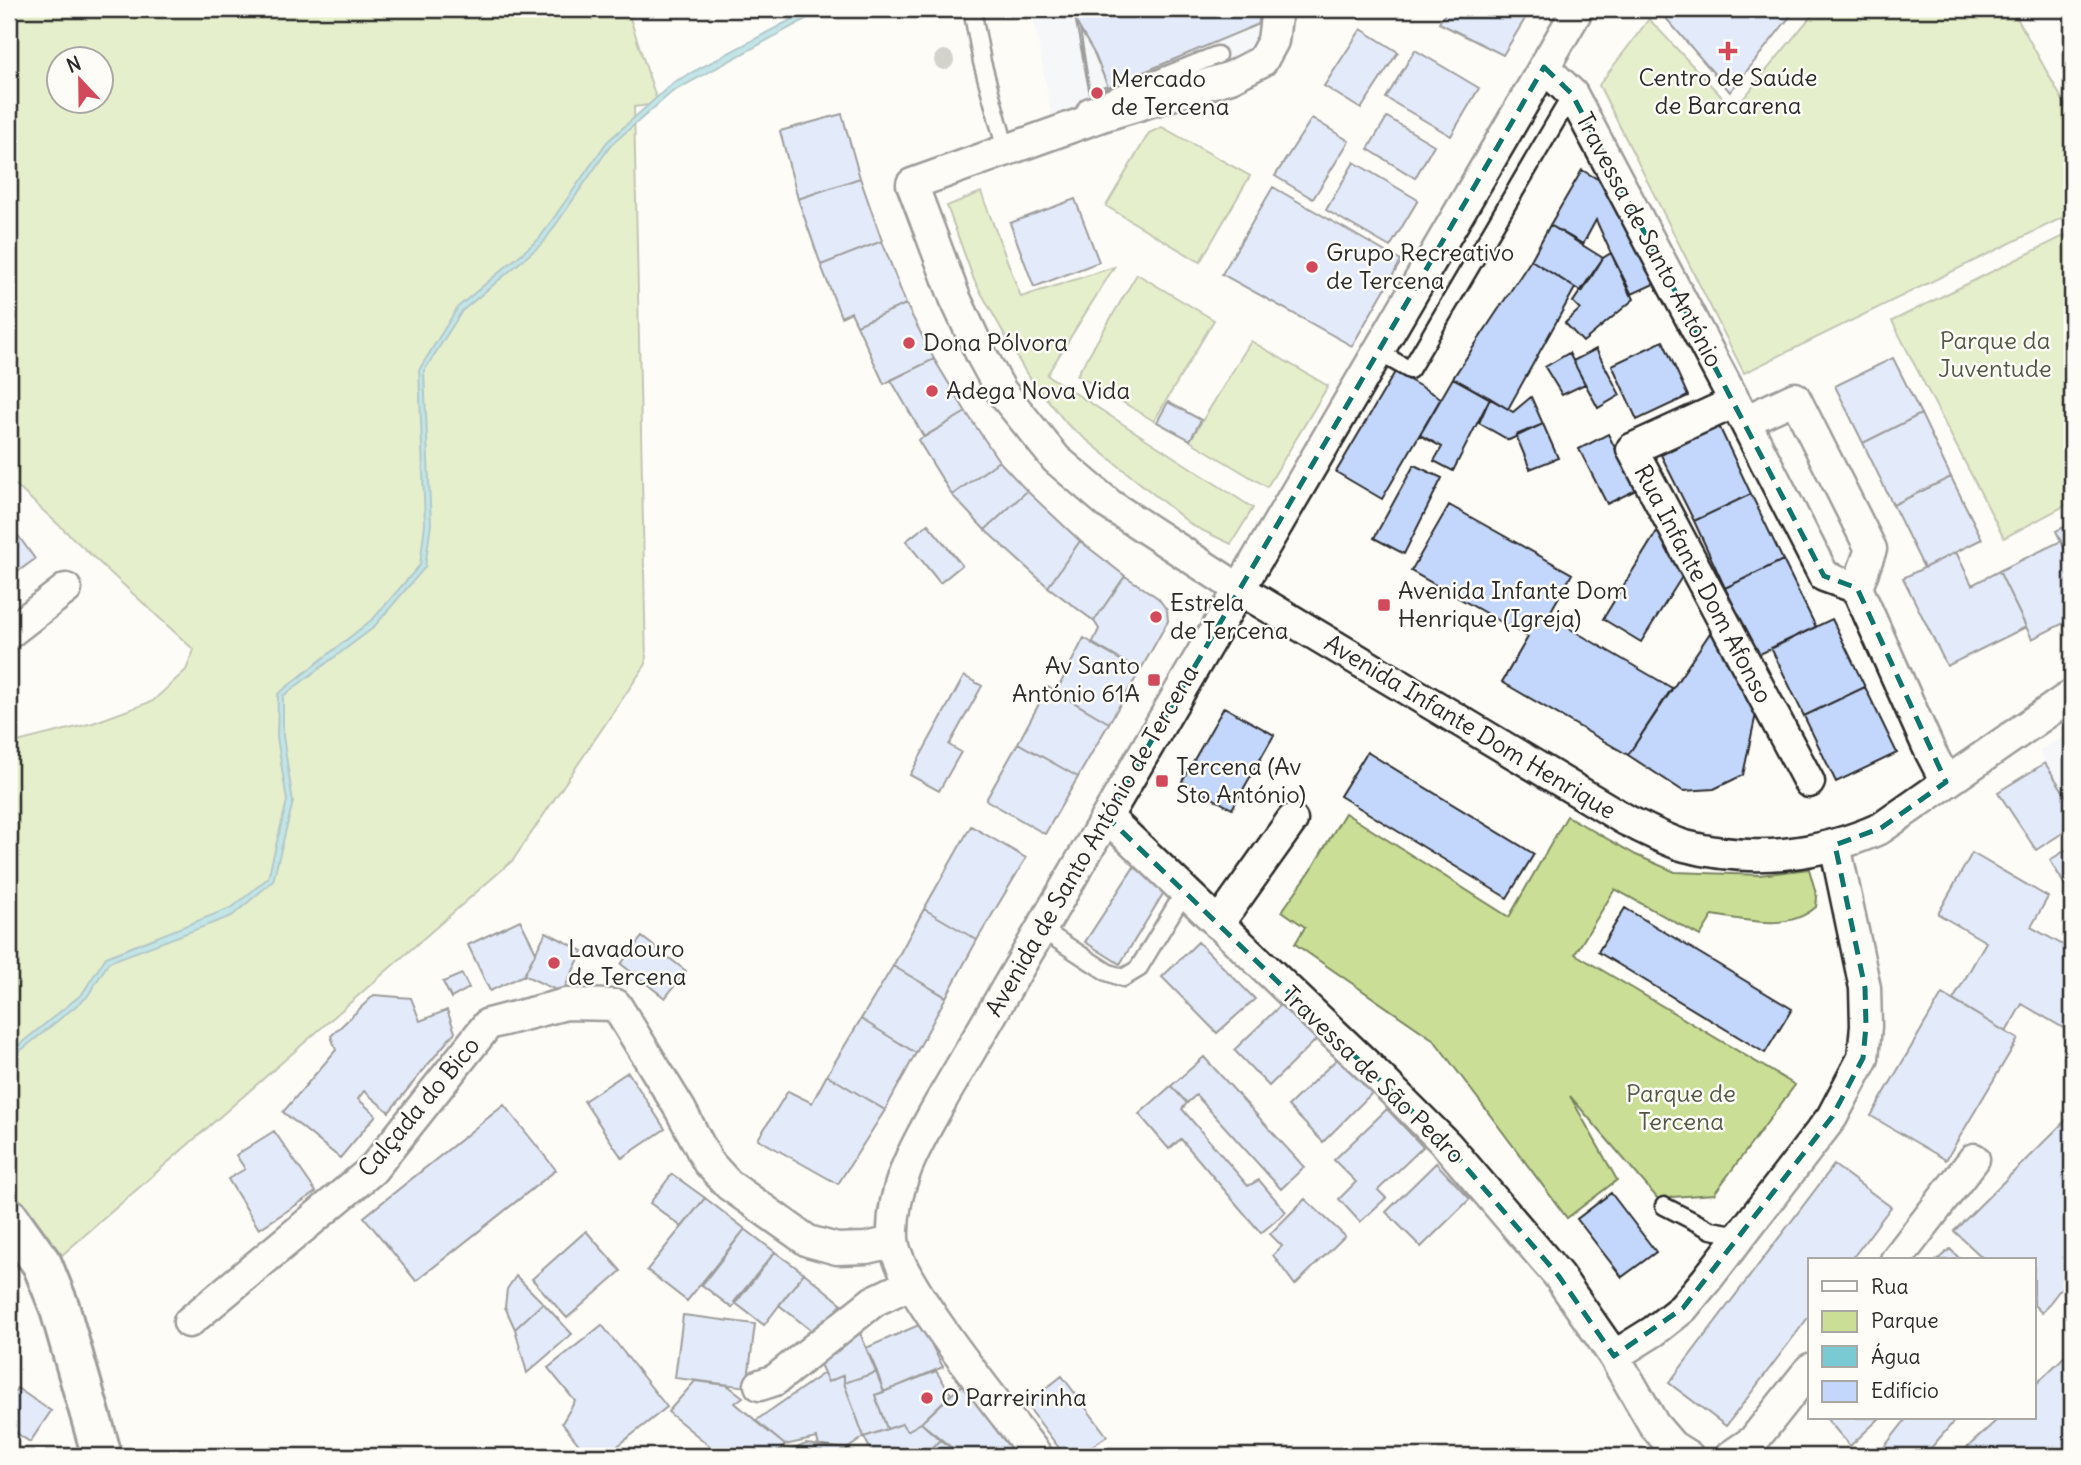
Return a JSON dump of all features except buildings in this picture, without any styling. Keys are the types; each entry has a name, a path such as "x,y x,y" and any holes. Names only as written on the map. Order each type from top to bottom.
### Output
{"street":[{"path":"1006,150 1076,125 1231,77 1262,61 1273,41 1277,9"},
{"name":"Avenida de Santo António de Tercena","path":"1037,1456 910,1284 892,1242 893,1216 899,1185 912,1151 1578,9"},
{"name":"Travessa de Santo António","path":"1544,67 1572,94 1824,576 1857,588"},
{"name":"Avenida Infante Dom Henrique","path":"1006,150 912,184 955,298 982,356 1001,391 1056,459 1110,505 1239,589 1584,796 1652,833 1684,845 1716,852 1754,855 1790,855 1852,841 1881,828 2072,695"},
{"path":"1740,411 1794,398 1871,549 1857,588 1946,782"},
{"name":"Rua Infante Dom Afonso","path":"1740,411 1632,449 1809,782"},
{"path":"9,633 66,589"},
{"name":"Travessa de São Pedro","path":"1107,817 1447,1145 1558,1275 1614,1356 1654,1425 1671,1446 1688,1456"},
{"path":"1218,924 1292,820"},
{"path":"1614,1356 1654,1331 1683,1308 1832,1117 1863,1059 1865,988 1835,845"},
{"name":"Calçada do Bico","path":"189,1322 372,1170 488,1024 566,1004 616,1005 680,1109 708,1162 729,1185 808,1241 837,1249 866,1248 892,1242"},
{"path":"1898,1258 1974,1159"},
{"path":"9,1217 41,1264 59,1306 102,1456"},
{"path":"760,1385 775,1380 874,1301 910,1284"},
{"path":"1731,1456 1753,1441 1808,1372"}],"lane":[{"path":"972,9 982,62 1006,150"},
{"path":"1076,125 1087,107 1217,55"},
{"path":"1378,352 1410,370 1572,94"},
{"path":"1041,929 1107,972 1123,978 1138,969 1185,891"},
{"path":"1664,1206 1711,1230 1741,1235"}],"highlighted area":[{"path":"1544,67 1572,94 1824,576 1857,588 1946,782 1881,828 1835,845 1865,988 1866,1026 1863,1058 1832,1117 1683,1308 1614,1356 1558,1275 1447,1145 1107,817"}],"shaded area":[{"name":"Mercado de Tercena","path":"1032,9 1272,9 1262,36 1238,63 1053,123"},
{"path":"2072,732 2072,805 2039,751"}],"green space":[{"path":"9,9 627,9 658,104 634,107 646,664 513,860 62,1255 9,1187 9,744 93,723 153,701 186,670 194,650 9,479"},
{"path":"1817,9 2012,9 2072,117 2072,213 1744,373 1599,85 1649,19 1734,110"},
{"path":"1162,127 1250,176 1200,262 1106,206 1149,133"},
{"path":"981,192 1021,297 1114,267 1047,375 1253,508 1231,544 1193,526 1067,424 1026,373 974,280 947,206"},
{"name":"Parque da Juventude","path":"2072,232 2072,502 2004,538 1892,321"},
{"path":"1137,274 1214,320 1154,421 1077,375"},
{"path":"1251,341 1328,386 1267,487 1190,441"},
{"name":"Parque de Tercena","path":"1345,813 1509,917 1567,816 1636,855 1675,872 1760,875 1809,869 1817,897 1816,907 1805,915 1792,920 1766,922 1713,915 1700,936 1615,889 1575,954 1795,1085 1714,1194 1672,1197 1664,1206 1570,1096 1617,1180 1567,1218 1434,1040 1295,944 1305,927 1282,911 1311,870"}],"water":[{"path":"811,9 817,9 817,13 672,92 611,145 543,243 462,311 424,371 431,524 425,567 373,628 283,696 283,736 293,802 273,881 232,916 109,962 87,997 9,1060 9,1053 82,994 106,957 233,907 268,878 287,801 277,737 278,694 374,618 420,565 425,524 419,370 458,307 539,239 607,142 674,82"}],"place":[{"name":"Centro de Saúde de Barcarena","path":"1728,51"},
{"name":"Mercado de Tercena","path":"1097,93"},
{"name":"Grupo Recreativo de Tercena","path":"1312,267"},
{"name":"Dona Pólvora","path":"909,343"},
{"name":"Adega Nova Vida","path":"932,391"},
{"name":"Avenida Infante Dom Henrique (Igreja)","path":"1384,605"},
{"name":"Estrela de Tercena","path":"1156,617"},
{"name":"Av Santo António 61A","path":"1154,680"},
{"name":"Tercena (Av Sto António)","path":"1162,781"},
{"name":"Lavadouro de Tercena","path":"554,963"},
{"name":"O Parreirinha","path":"927,1398"}]}
